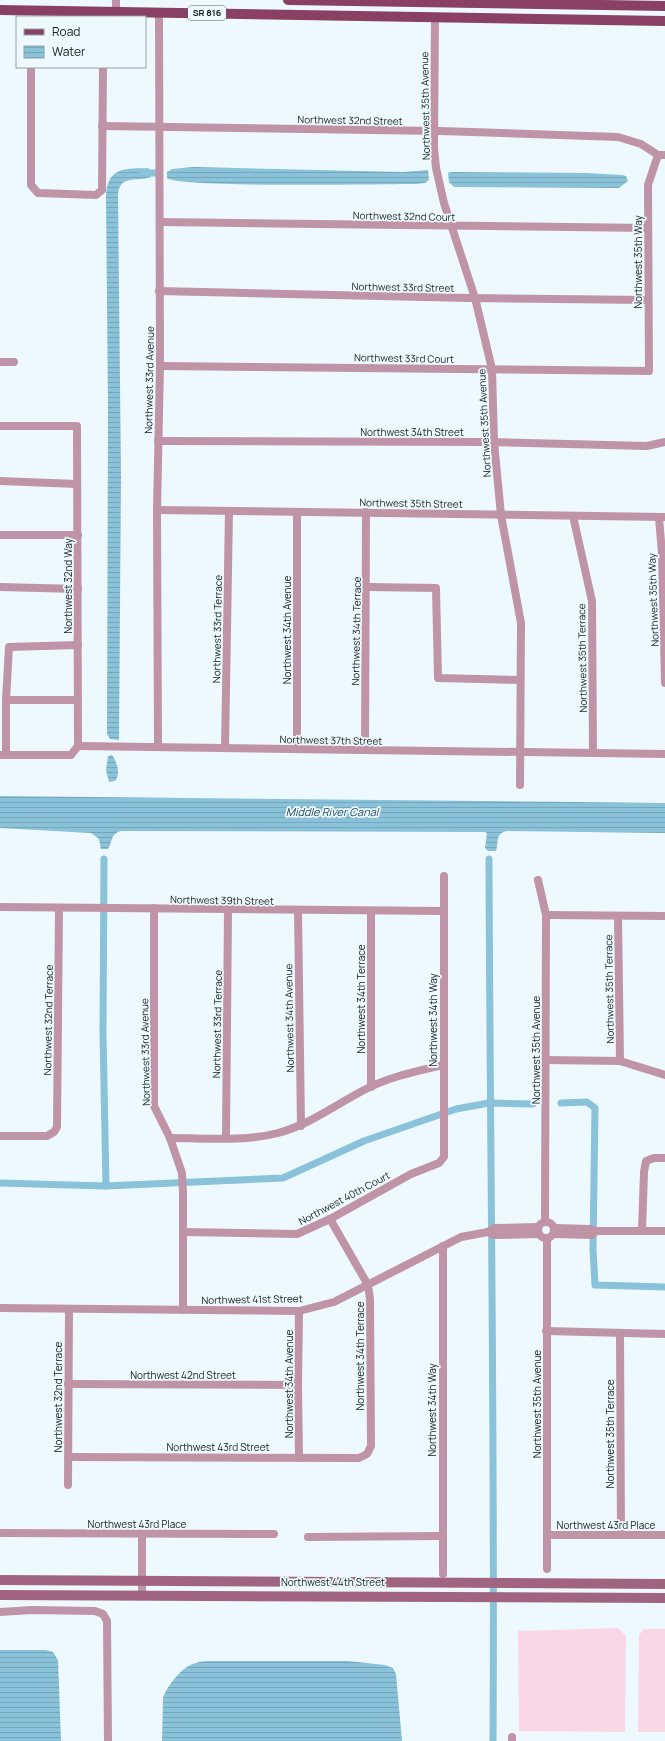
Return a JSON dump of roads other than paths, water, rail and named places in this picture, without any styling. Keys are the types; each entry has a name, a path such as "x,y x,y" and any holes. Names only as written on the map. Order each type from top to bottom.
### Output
{"main road":[{"path":"288,0 457,3 605,3 624,6 665,6"},
{"path":"435,17 457,3"},
{"path":"592,19 603,12 605,3"},
{"path":"605,20 624,6"},
{"name":"SR 816","path":"0,10 31,14 159,12 665,21"}],"street":[{"path":"116,0 116,12"},
{"name":"Northwest 33rd Avenue","path":"158,747 157,510 160,366 159,12"},
{"name":"Northwest 35th Avenue","path":"435,17 434,131 436,168 451,226 475,298 492,369 494,442 501,515 521,623 520,786"},
{"path":"31,68 31,185 38,193 96,195 102,190 103,68"},
{"name":"Northwest 32nd Street","path":"102,126 434,131 618,137 641,144 661,155"},
{"name":"Northwest 35th Way","path":"649,371 647,300 648,185 661,155"},
{"name":"Northwest 32nd Court","path":"160,222 648,228"},
{"name":"Northwest 33rd Street","path":"159,291 647,300"},
{"path":"0,362 14,362"},
{"name":"Northwest 33rd Court","path":"160,366 649,371"},
{"name":"Northwest 32nd Way","path":"0,426 77,426 78,746"},
{"name":"Northwest 34th Street","path":"158,441 494,442 647,446 665,442"},
{"path":"0,481 77,484"},
{"name":"Northwest 35th Street","path":"157,510 662,517"},
{"name":"Northwest 33rd Terrace","path":"225,748 229,511"},
{"name":"Northwest 34th Avenue","path":"297,512 297,749"},
{"name":"Northwest 34th Terrace","path":"365,750 367,587 366,512"},
{"name":"Northwest 35th Terrace","path":"573,516 592,601 593,753"},
{"name":"Northwest 35th Way","path":"662,517 665,683"},
{"path":"0,535 78,535"},
{"path":"0,587 78,589"},
{"path":"367,587 436,588 438,678 520,680"},
{"path":"78,646 9,647 3,755 71,755 78,746"},
{"path":"6,700 78,700"},
{"name":"Northwest 37th Street","path":"78,746 665,754"},
{"name":"Northwest 34th Way","path":"439,1163 444,1157 444,876"},
{"name":"Northwest 35th Avenue","path":"538,880 546,915 546,1060 541,1228"},
{"name":"Northwest 39th Street","path":"0,907 298,911 443,911"},
{"name":"Northwest 32nd Terrace","path":"0,1136 47,1136 54,1132 58,1127 60,908"},
{"name":"Northwest 33rd Avenue","path":"154,908 154,1106 170,1138 182,1174 184,1232 183,1310"},
{"name":"Northwest 33rd Terrace","path":"226,1137 228,910"},
{"name":"Northwest 34th Avenue","path":"298,911 301,1126"},
{"name":"Northwest 34th Terrace","path":"370,911 371,1087"},
{"path":"546,915 665,916"},
{"name":"Northwest 35th Terrace","path":"618,916 620,1061"},
{"path":"546,1060 620,1061 665,1075"},
{"path":"170,1138 251,1138 278,1133 301,1126 371,1087 406,1074 443,1065"},
{"path":"642,1231 644,1172 646,1161 654,1158 665,1158"},
{"name":"Northwest 40th Court","path":"184,1232 297,1234 330,1219 411,1174 439,1163"},
{"name":"Northwest 34th Terrace","path":"330,1219 368,1285 371,1302 371,1446 367,1454"},
{"path":"541,1228 550,1223 552,1234"},
{"path":"541,1228 552,1234 582,1232 591,1229 596,1232 665,1231"},
{"name":"Northwest 41st Street","path":"0,1308 299,1311 334,1302 461,1237 488,1232 494,1235 541,1228"},
{"name":"Northwest 35th Avenue","path":"547,1569 546,1331 552,1234"},
{"name":"Northwest 34th Way","path":"441,1578 443,1246"},
{"name":"Northwest 32nd Terrace","path":"68,1485 69,1309"},
{"name":"Northwest 34th Avenue","path":"299,1311 299,1458"},
{"path":"546,1331 665,1334"},
{"name":"Northwest 35th Terrace","path":"620,1334 620,1535"},
{"name":"Northwest 42nd Street","path":"68,1384 298,1385"},
{"name":"Northwest 43rd Street","path":"68,1457 359,1458 367,1454"},
{"name":"Northwest 43rd Place","path":"0,1533 274,1534"},
{"path":"142,1534 142,1596"},
{"name":"Northwest 43rd Place","path":"548,1535 665,1535"},
{"path":"308,1537 442,1536"},
{"path":"439,1597 441,1578"},
{"name":"Northwest 44th Street","path":"0,1580 142,1581 441,1578 477,1583 665,1584"},
{"name":"Northwest 44th Street","path":"0,1595 665,1598"},
{"path":"0,1612 55,1610 95,1612 104,1614 107,1622 108,1741"}],"water":[{"path":"193,167 403,172 428,170 429,180 425,183 416,184 284,185 206,183 180,181 167,178 167,172 172,169"},
{"path":"148,168 151,171 151,177 126,181 119,188 118,194 121,476 119,740 110,739 107,734 108,410 106,193 108,184 115,173 126,169"},
{"path":"448,173 586,173 622,175 626,176 628,181 619,188 454,187 449,182"},
{"path":"112,755 117,764 118,775 115,781 109,782 106,770 108,756"},
{"name":"Middle River Canal","path":"0,796 665,803 665,833 508,831 499,835 496,851 488,851 485,848 487,833 485,832 121,831 117,832 113,836 108,849 101,849 99,839 91,833 0,828"},
{"path":"0,1650 46,1650 53,1652 58,1660 61,1741 0,1741"},
{"path":"204,1661 348,1661 385,1665 393,1668 396,1674 402,1741 162,1741 163,1698 168,1688 180,1672 191,1665"}],"waterway":[{"path":"142,173 155,173"},
{"path":"104,859 103,1033 106,1186 283,1178 364,1141 456,1109 489,1103 533,1104"},
{"path":"489,859 493,1410 493,1741"},
{"path":"561,1103 587,1102 595,1108 593,1249 595,1285 665,1287"},
{"path":"0,1183 106,1186"}]}
